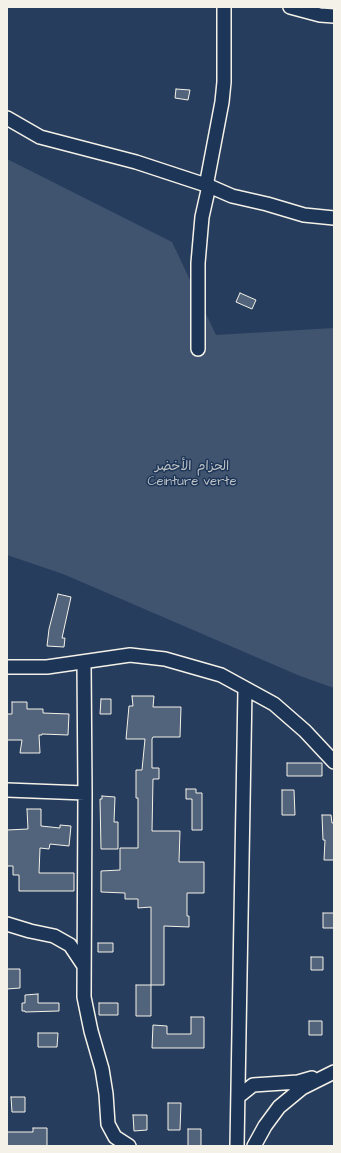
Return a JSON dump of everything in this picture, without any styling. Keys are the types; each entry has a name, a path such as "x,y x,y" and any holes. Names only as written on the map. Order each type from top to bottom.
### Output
{"street":[{"path":"198,349 198,263 202,217 209,186 207,181 222,102 224,82 224,7"},
{"path":"290,7 320,15 334,16"},
{"path":"7,118 40,137 136,162 209,186 232,196 304,215 334,218"},
{"path":"7,667 47,667 130,655 165,659 221,675 274,704 305,731 334,762"},
{"path":"84,662 84,997 90,1031 102,1069 106,1094 108,1124 115,1137 130,1146"},
{"path":"237,1146 245,689"},
{"path":"7,790 85,793"},
{"path":"7,924 54,936 70,945 84,966"},
{"path":"238,1097 253,1086 298,1082 334,1072"},
{"path":"254,1146 265,1126 279,1107 302,1088 334,1072"}],"green space":[{"name":"الحزام الأخضر Ceinture verte","path":"7,159 172,242 216,335 334,328 334,688 300,676 63,574 7,555"}],"building":[{"path":"176,89 190,90 188,100 175,98"},
{"path":"240,293 256,300 252,309 236,302"},
{"path":"58,594 71,597 62,638 65,638 64,647 47,646 49,629"},
{"path":"132,696 154,696 153,707 181,707 180,737 153,737 152,739 152,768 159,768 159,779 153,779 152,831 180,831 179,862 204,862 204,893 187,893 187,916 189,916 189,927 164,926 164,985 151,985 151,907 138,908 138,899 125,899 125,893 101,892 101,871 120,870 120,848 138,848 138,798 136,798 136,770 142,770 145,739 126,739 129,706 133,706"},
{"path":"101,699 111,699 111,714 100,714"},
{"path":"12,702 27,702 27,709 43,709 43,713 69,714 68,735 39,735 40,753 20,753 22,740 7,740 7,714 12,714"},
{"path":"287,763 322,763 322,776 287,776"},
{"path":"186,789 196,789 196,793 202,793 202,830 192,830 192,799 186,799"},
{"path":"282,790 294,790 295,815 282,815"},
{"path":"102,796 115,797 114,822 118,822 118,849 101,849 100,799 102,799"},
{"path":"27,809 41,809 41,826 60,828 60,825 71,826 69,846 50,844 49,849 40,848 39,873 74,873 74,891 19,891 19,875 13,875 13,866 7,866 7,830 28,829"},
{"path":"322,815 331,815 332,823 334,823 334,860 324,860 325,840 323,840"},
{"path":"323,913 334,913 334,928 323,928"},
{"path":"98,943 113,943 113,952 98,952"},
{"path":"311,957 323,957 323,970 311,970"},
{"path":"7,969 20,969 20,988 7,989"},
{"path":"136,985 151,985 151,1016 136,1016"},
{"path":"38,994 38,1003 59,1003 59,1011 22,1011 22,1003 25,1003 25,995"},
{"path":"99,1003 118,1003 118,1015 99,1015"},
{"path":"191,1017 204,1017 204,1048 152,1048 153,1025 167,1026 167,1034 191,1034"},
{"path":"309,1021 322,1021 322,1035 309,1035"},
{"path":"38,1033 58,1033 57,1047 38,1047"},
{"path":"11,1097 25,1097 25,1112 12,1112"},
{"path":"168,1103 181,1103 180,1130 168,1130"},
{"path":"133,1115 147,1115 147,1130 134,1131"},
{"path":"33,1128 47,1128 47,1146 7,1146 7,1132 33,1132"},
{"path":"188,1129 201,1129 201,1146 188,1146"}]}
